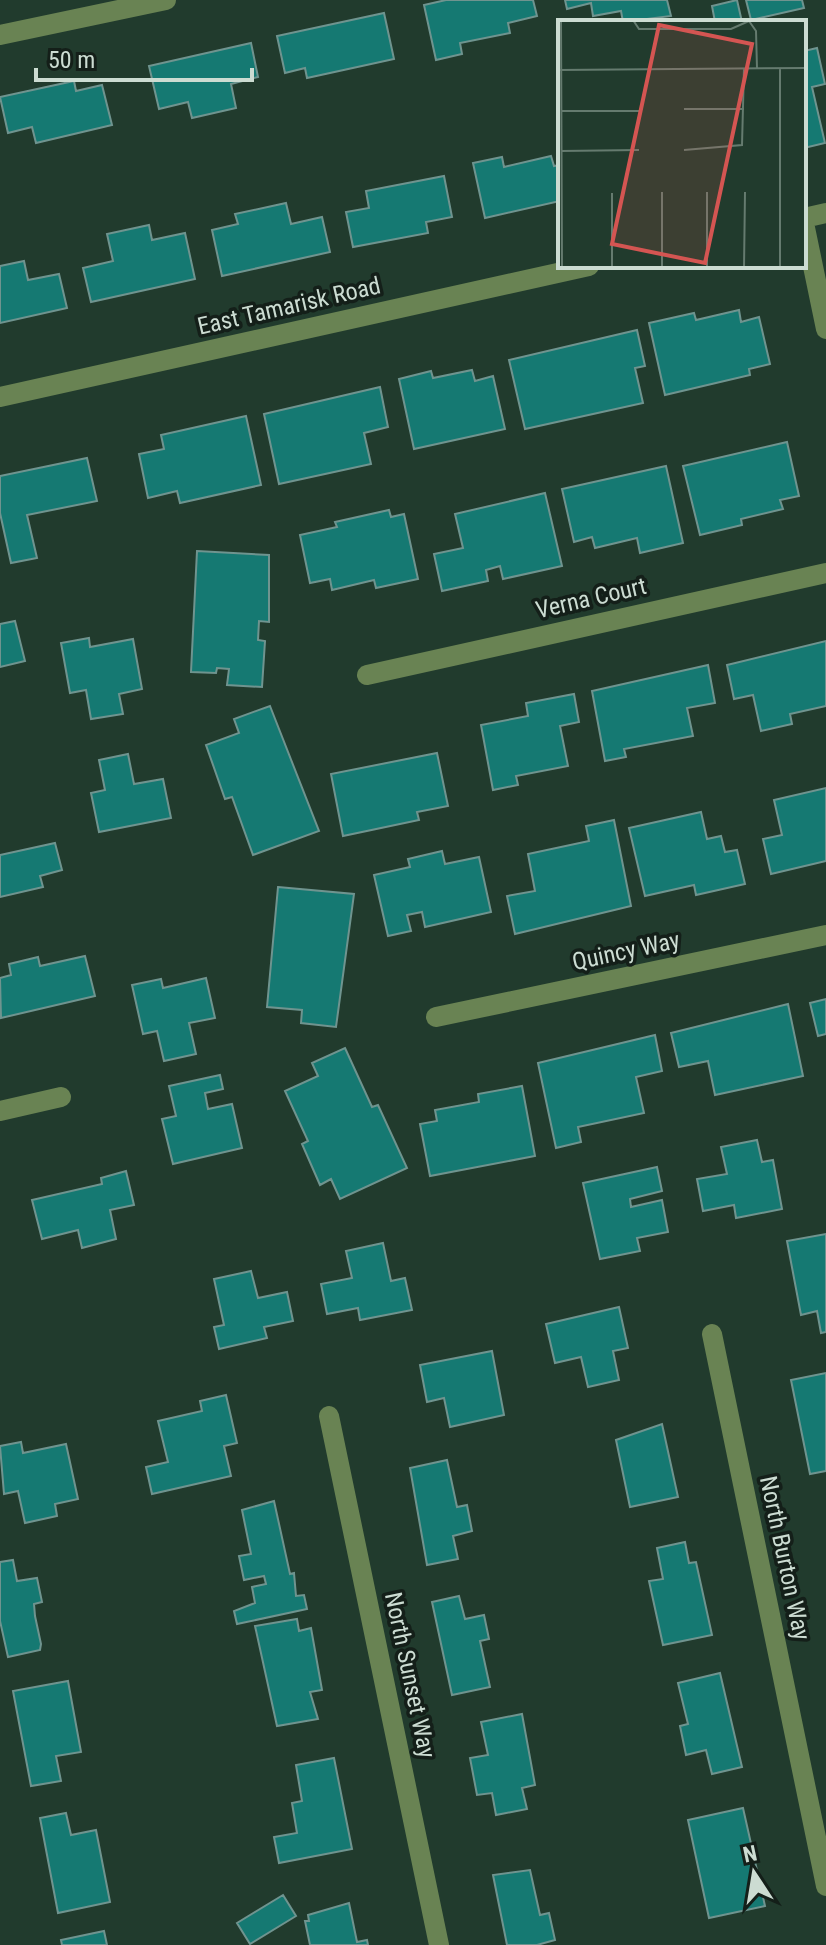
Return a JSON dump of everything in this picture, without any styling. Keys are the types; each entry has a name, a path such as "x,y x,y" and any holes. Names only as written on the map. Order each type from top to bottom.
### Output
{"street":[{"path":"0,35 166,0"},
{"path":"806,220 826,213"},
{"path":"806,231 826,329"},
{"name":"East Tamarisk Road","path":"0,397 580,268"},
{"name":"Verna Court","path":"367,675 826,573"},
{"name":"Quincy Way","path":"436,1017 826,935"},
{"path":"0,1111 61,1097"},
{"name":"North Burton Way","path":"712,1334 826,1886"},
{"name":"North Sunset Way","path":"329,1416 439,1945"}],"building":[{"path":"446,0 533,0 537,16 508,23 510,33 460,43 462,54 436,60 424,5"},
{"path":"565,0 667,0 671,16 623,20 621,11 593,16 591,3 567,9"},
{"path":"737,0 742,20 715,20 712,6"},
{"path":"746,0 802,0 804,8 751,20"},
{"path":"384,13 394,59 307,78 305,68 285,73 277,36"},
{"path":"251,43 258,77 231,84 236,108 192,118 188,102 159,109 149,66"},
{"path":"817,48 825,84 812,87 825,143 806,148 806,51"},
{"path":"74,81 76,91 102,85 112,125 36,143 32,127 8,133 0,97"},
{"path":"551,156 554,166 558,165 558,201 485,218 473,163 502,157 504,167"},
{"path":"444,176 452,217 426,222 428,233 353,247 346,212 369,208 366,191"},
{"path":"286,203 291,224 322,217 330,252 222,276 212,230 238,224 235,214"},
{"path":"149,225 152,240 185,233 195,279 91,302 83,268 113,261 107,234"},
{"path":"24,261 28,280 59,274 67,308 0,323 0,266"},
{"path":"739,310 741,322 759,317 770,364 749,369 750,375 665,395 649,323 694,313 696,320"},
{"path":"637,330 645,366 635,368 643,403 525,429 509,360"},
{"path":"472,370 475,381 493,376 505,429 414,449 399,379 431,371 433,378"},
{"path":"380,387 388,427 364,433 371,464 279,484 264,414"},
{"path":"246,416 261,485 180,503 177,491 148,498 139,454 164,449 161,435"},
{"path":"787,442 799,496 780,500 783,509 741,519 742,525 700,535 683,466"},
{"path":"87,458 97,501 27,515 37,558 11,563 0,513 0,476"},
{"path":"666,466 683,543 640,553 637,538 595,548 592,537 574,542 562,489"},
{"path":"545,493 562,566 503,579 500,566 486,570 488,581 442,591 434,554 463,548 455,514"},
{"path":"389,510 391,517 404,514 418,579 376,588 374,580 332,590 330,579 310,583 300,535 337,527 335,522"},
{"path":"197,551 269,555 269,622 259,621 258,640 265,641 262,687 227,685 229,669 217,668 216,673 191,672"},
{"path":"15,621 25,661 0,667 0,624"},
{"path":"89,638 90,647 133,639 142,689 119,694 123,714 91,719 86,690 70,693 61,643"},
{"path":"826,641 826,706 790,714 792,724 761,731 753,695 734,699 727,665"},
{"path":"708,665 715,703 687,708 693,736 624,749 626,757 605,761 592,691"},
{"path":"574,694 579,722 560,726 568,766 516,776 518,785 493,790 481,725 528,716 526,703"},
{"path":"270,706 319,831 253,855 232,797 225,799 206,745 239,733 234,719"},
{"path":"437,753 448,806 417,812 419,820 343,836 331,774"},
{"path":"128,754 134,784 163,779 171,818 99,832 91,793 105,790 99,760"},
{"path":"826,788 826,861 771,874 763,839 782,835 774,800"},
{"path":"701,812 707,839 721,836 725,852 737,850 745,884 696,895 694,885 645,896 629,828"},
{"path":"614,820 631,906 515,934 507,896 535,891 528,854 589,841 586,826"},
{"path":"55,843 62,870 40,876 43,887 0,897 0,855"},
{"path":"442,851 445,864 479,857 491,912 425,927 422,912 407,915 411,931 388,936 374,875 410,867 408,859"},
{"path":"278,887 354,894 336,1027 301,1023 302,1010 267,1007"},
{"path":"85,956 95,996 1,1018 0,978 11,975 9,964 38,957 40,966"},
{"path":"206,978 215,1018 189,1023 196,1054 164,1061 157,1031 143,1034 132,985 161,979 163,988"},
{"path":"826,999 826,1034 818,1036 810,1003"},
{"path":"788,1004 803,1076 715,1095 708,1061 679,1067 671,1033"},
{"path":"655,1035 662,1071 636,1077 644,1113 578,1127 581,1142 556,1148 538,1063"},
{"path":"345,1048 372,1107 378,1105 407,1168 340,1199 331,1179 320,1185 302,1144 308,1141 285,1091 318,1076 312,1063"},
{"path":"220,1075 223,1089 205,1093 208,1109 232,1104 242,1148 173,1164 162,1119 176,1116 169,1086"},
{"path":"522,1086 535,1156 430,1176 420,1124 437,1121 435,1110 479,1102 478,1094"},
{"path":"757,1140 762,1162 773,1160 782,1209 736,1218 734,1205 703,1211 697,1179 727,1174 721,1147"},
{"path":"657,1167 662,1191 630,1199 631,1207 662,1200 668,1232 637,1238 640,1251 600,1259 583,1183"},
{"path":"126,1171 134,1205 110,1210 116,1239 82,1248 78,1230 42,1239 32,1200 102,1184 101,1178"},
{"path":"826,1234 826,1332 821,1333 817,1311 801,1315 787,1241"},
{"path":"383,1243 391,1281 405,1278 412,1310 360,1320 358,1308 327,1314 321,1284 352,1278 346,1251"},
{"path":"251,1271 258,1298 287,1292 293,1321 264,1327 267,1338 219,1349 214,1327 224,1325 214,1279"},
{"path":"619,1307 628,1348 613,1351 619,1380 588,1387 581,1357 555,1363 546,1324"},
{"path":"492,1351 504,1415 450,1427 444,1398 427,1402 420,1365"},
{"path":"826,1373 826,1471 810,1474 791,1380"},
{"path":"226,1395 237,1443 224,1446 231,1476 152,1494 146,1467 168,1462 158,1421 202,1411 200,1401"},
{"path":"662,1424 678,1497 630,1507 616,1440"},
{"path":"21,1442 23,1453 66,1444 78,1499 55,1504 57,1516 25,1523 18,1491 4,1494 0,1446"},
{"path":"447,1460 457,1507 467,1505 472,1531 453,1536 458,1559 427,1565 410,1468"},
{"path":"274,1501 290,1574 294,1573 296,1596 304,1595 307,1609 237,1624 234,1611 255,1603 252,1587 266,1584 264,1576 244,1580 239,1556 251,1554 242,1510"},
{"path":"685,1542 689,1563 696,1562 712,1635 663,1645 649,1581 663,1579 657,1548"},
{"path":"13,1560 17,1581 37,1578 42,1602 34,1604 41,1644 40,1650 8,1657 0,1621 0,1562"},
{"path":"459,1596 465,1619 484,1615 489,1639 480,1641 490,1687 452,1695 432,1602"},
{"path":"297,1619 299,1631 311,1628 322,1690 310,1692 318,1719 277,1726 255,1626"},
{"path":"720,1673 742,1767 712,1774 706,1750 686,1755 680,1726 688,1724 678,1683"},
{"path":"68,1681 81,1752 56,1756 61,1781 31,1786 13,1691"},
{"path":"522,1714 535,1785 522,1788 527,1809 496,1815 492,1793 477,1795 470,1758 488,1755 481,1722"},
{"path":"334,1758 352,1849 279,1863 274,1837 297,1833 292,1803 302,1801 296,1765"},
{"path":"743,1808 765,1906 709,1918 688,1820"},
{"path":"66,1813 71,1835 96,1830 110,1902 58,1913 40,1818"},
{"path":"530,1870 540,1915 549,1913 555,1940 537,1945 507,1945 493,1875"},
{"path":"283,1895 296,1916 250,1944 237,1923"},
{"path":"349,1903 357,1942 367,1940 368,1945 310,1945 305,1921 309,1921 308,1915"},
{"path":"104,1931 107,1945 62,1945 61,1940"}]}
